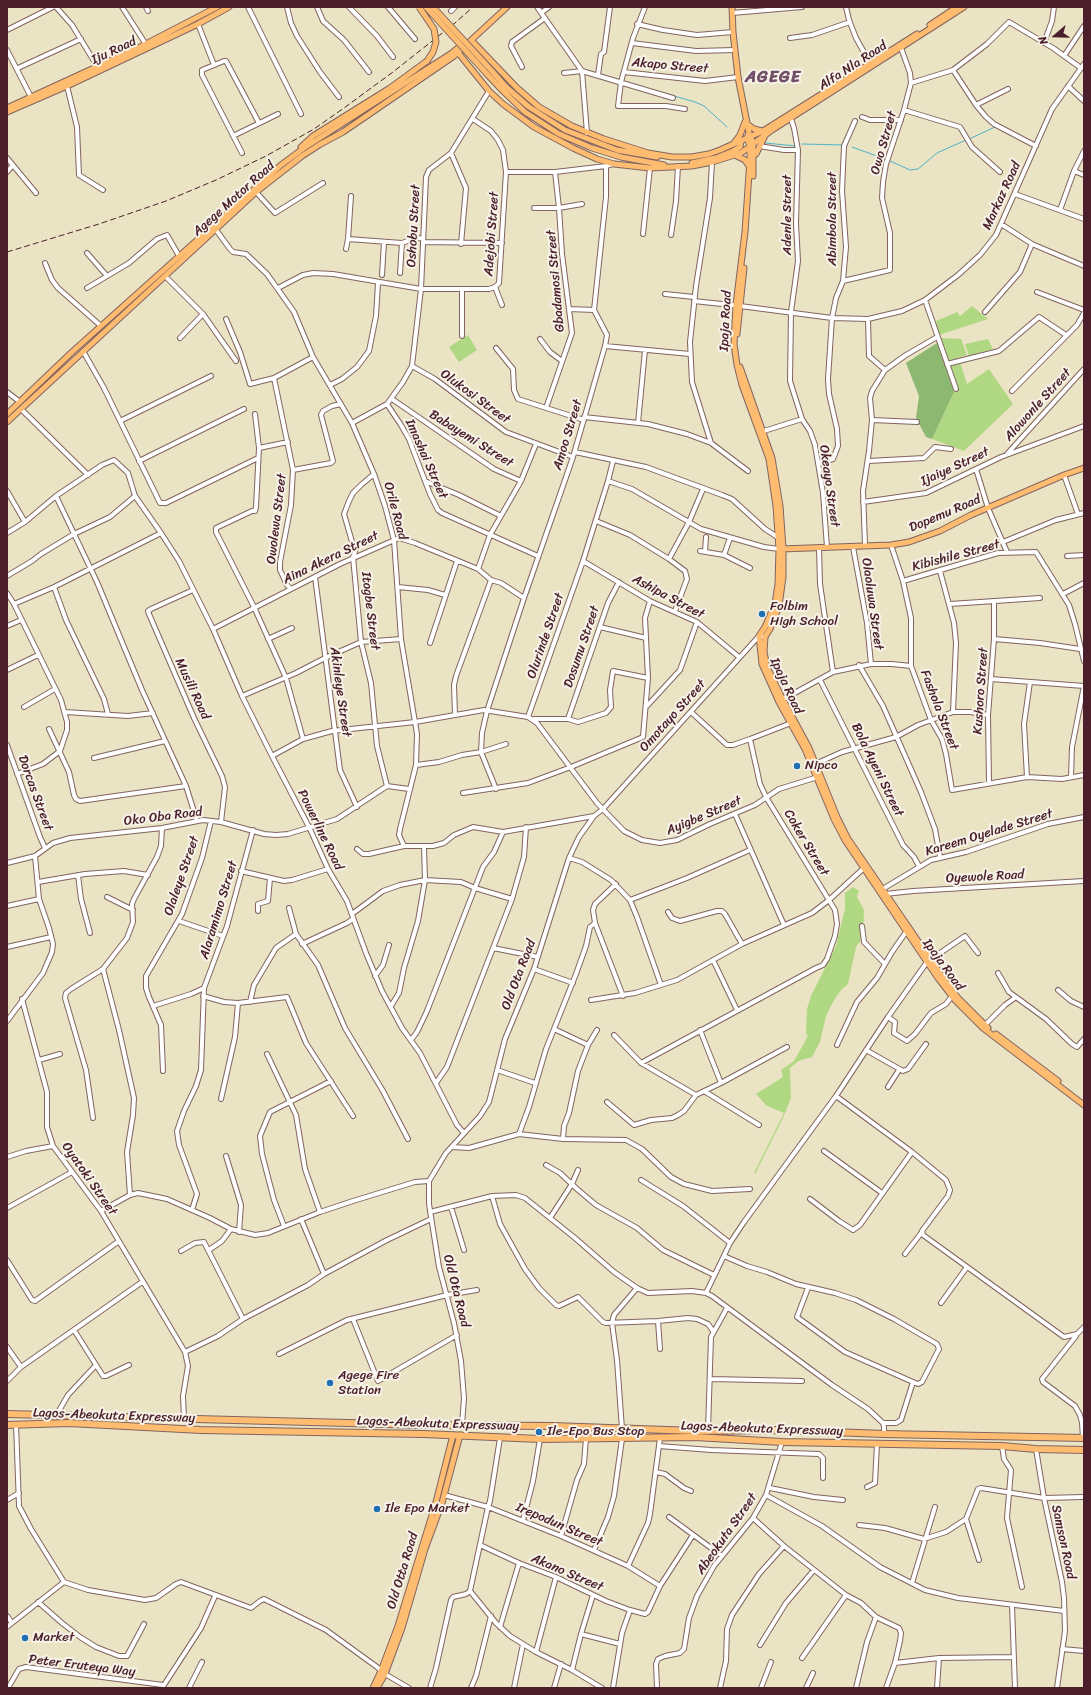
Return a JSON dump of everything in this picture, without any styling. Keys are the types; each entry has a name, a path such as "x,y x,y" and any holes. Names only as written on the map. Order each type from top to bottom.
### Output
{"highway":[{"name":"Lagos-Abeokuta Expressway","path":"7,1414 423,1425 622,1428 696,1431 781,1430 884,1434 1083,1438"},
{"name":"Lagos-Abeokuta Expressway","path":"7,1425 69,1423 200,1430 456,1435 500,1438 695,1438 782,1442 1002,1446 1036,1449 1084,1450"},
{"path":"695,1438 696,1431"}],"main road":[{"name":"Iju Road","path":"7,112 217,7"},
{"name":"Iju Road","path":"7,108 67,86 198,24 229,7"},
{"path":"292,156 313,136 390,88 427,61 433,52 436,42 434,29 419,7"},
{"path":"426,7 489,72 529,107 552,123 578,136 617,150 653,157 700,156 741,141"},
{"path":"433,7 489,72 503,91 525,112 559,134 592,148 621,157 671,166"},
{"name":"Agege Motor Road","path":"7,422 292,156 472,41 507,7"},
{"name":"Alfa Nla Road","path":"737,156 754,145 790,117 870,63 900,46 957,7"},
{"name":"Alfa Nla Road","path":"741,141 790,117 900,46 964,7"},
{"name":"Ipaja Road","path":"732,10 738,77 749,136 754,145 754,159 734,344 742,385 769,459 780,538 783,577 780,598 770,629 765,637 764,652 766,663 781,701 806,742 841,833 883,892 952,996 1001,1043 1084,1105"},
{"name":"Agege Motor Road","path":"7,413 179,256 256,192 302,156 348,128 456,51 496,18"},
{"path":"472,41 509,81 540,107 567,123 587,133 648,152 672,157"},
{"path":"456,51 489,91 517,114 552,138 585,154 614,164 650,168 692,166 737,156 741,157 747,162 750,174"},
{"path":"468,65 469,59 474,53 483,52"},
{"path":"730,146 740,135 744,126 745,115"},
{"path":"747,124 754,129 763,131"},
{"path":"678,166 716,158 733,151 741,145 741,141"},
{"name":"Ipaja Road","path":"738,306 754,145"},
{"name":"Ipaja Road","path":"738,365 764,431 772,458 778,488 780,538"},
{"path":"7,413 12,418"},
{"name":"Dopemu Road","path":"781,548 891,545 926,537 971,515 1064,475 1084,468"},
{"name":"Ipaja Road","path":"781,548 775,604 765,627 759,636 762,664 791,723 814,764"},
{"name":"Ipaja Road","path":"883,892 906,932 968,1011 1084,1101"},
{"path":"383,1672 402,1628 425,1549 444,1495 456,1435"},
{"name":"Old Otta Road","path":"377,1688 398,1626 456,1435"},
{"name":"Old Otta Road","path":"373,1688 383,1672"}],"street":[{"path":"7,30 53,7"},
{"path":"56,7 72,25 98,66"},
{"path":"122,7 145,43"},
{"path":"248,7 301,114"},
{"path":"287,7 291,23 297,36 320,72 339,97"},
{"path":"317,7 323,21 344,40 369,72"},
{"path":"349,7 377,36 393,56"},
{"path":"388,7 415,39"},
{"path":"451,11 455,7"},
{"path":"537,7 582,71 587,133"},
{"path":"541,12 549,7"},
{"path":"598,75 601,54 604,52 610,7"},
{"path":"644,7 621,82 618,104 619,107 666,106 685,109"},
{"path":"732,10 802,7"},
{"path":"846,7 856,38 870,63"},
{"path":"1044,43 1052,21 1054,7"},
{"path":"522,67 511,46 512,42 545,18"},
{"path":"790,38 812,36 850,22"},
{"path":"911,83 953,70 987,44 1008,23 1082,66"},
{"path":"198,24 214,64"},
{"path":"638,24 679,34 697,35 733,32"},
{"path":"1064,56 1084,26"},
{"path":"18,68 81,39"},
{"path":"632,43 696,51 735,50"},
{"name":"Owo Street","path":"843,281 888,271 891,267 890,233 882,198 886,164 901,120 911,83 910,73 900,46"},
{"path":"7,50 18,68 32,99"},
{"path":"242,152 202,75 202,70 224,61 228,63 259,123"},
{"name":"Markaz Road","path":"665,294 738,306 832,318 868,319 902,311 925,300 958,275 980,255 996,235 1052,109 1082,66"},
{"path":"953,70 976,105 994,124 1036,146"},
{"path":"564,73 582,71 674,98"},
{"name":"Akapo Street","path":"624,72 705,81 738,77"},
{"path":"67,86 77,127 79,175 103,190"},
{"path":"1068,86 1084,101"},
{"path":"976,105 1008,89"},
{"name":"Oshobu Street","path":"412,366 421,289 427,174 451,153 489,91"},
{"path":"904,110 960,127 972,148 1000,172"},
{"path":"233,136 278,114"},
{"name":"Adenle Street","path":"790,117 797,139 798,150 796,224 798,261 791,312"},
{"path":"862,117 870,120 901,120"},
{"name":"Adejobi Street","path":"278,288 303,275 313,273 333,274 421,289 489,289 499,284 506,172 503,150 491,131 473,119"},
{"name":"Abimbola Street","path":"819,463 833,459 838,446 837,428 829,394 828,379 832,318 836,298 843,281 846,247 842,191 844,146 855,121"},
{"path":"754,145 784,150 798,150"},
{"path":"1060,210 1074,172 1084,151"},
{"path":"451,153 466,188 462,244"},
{"path":"7,158 36,193"},
{"path":"711,443 692,382 690,342 694,299 710,198 712,162"},
{"path":"506,172 555,172 614,164"},
{"path":"7,172 12,165"},
{"path":"569,309 594,310 606,197 606,166"},
{"path":"671,235 676,201 678,166"},
{"path":"643,234 650,168"},
{"name":"Gbadamosi Street","path":"546,408 572,332 562,254 555,172"},
{"path":"1074,172 1084,175"},
{"path":"256,192 275,213 323,183"},
{"path":"1015,194 1084,219"},
{"path":"346,249 351,196"},
{"path":"534,208 559,208 582,204"},
{"path":"1001,224 1032,244 1084,266"},
{"name":"Orile Road","path":"215,227 233,252 246,254 267,274 294,312 313,357 352,423 374,474 394,540 395,573 398,587 401,639 417,734 416,765 399,835 404,846"},
{"path":"87,288 129,263 157,239 167,235 179,256"},
{"path":"348,239 402,243 413,239 462,244 502,243"},
{"path":"382,275 384,242"},
{"path":"400,273 402,243"},
{"path":"985,312 1020,272 1032,244"},
{"path":"87,253 107,276"},
{"path":"45,264 52,280 58,288 101,326"},
{"path":"165,276 203,314 236,361"},
{"path":"330,385 342,379 357,368 369,351 376,316 378,282"},
{"path":"495,287 502,306"},
{"path":"462,289 462,336"},
{"path":"1012,391 1077,325 1084,311 1037,292"},
{"path":"925,300 956,389"},
{"name":"Amoo Street","path":"481,752 482,733 486,711 505,659 538,556 574,455 605,346 607,335 594,310"},
{"name":"Okeayo Street","path":"791,312 790,381 802,419 810,432 819,463 823,492 826,547"},
{"path":"180,338 203,314"},
{"path":"947,364 999,350 1039,317 1066,335"},
{"path":"226,319 240,352 250,384 274,378 313,357"},
{"path":"868,319 869,356 885,370"},
{"path":"865,545 863,491 872,420 870,398 872,391 885,370 906,355 937,337"},
{"path":"540,339 550,352 562,361"},
{"path":"605,346 690,354"},
{"path":"496,348 513,369 514,390 518,399 584,418 648,424 687,434 711,443 748,471"},
{"path":"638,423 645,350"},
{"path":"83,351 104,388 160,503 163,504 258,458"},
{"path":"352,423 392,400 412,366"},
{"name":"Olukosi Street","path":"412,366 457,395 496,426 506,432 536,444 574,455 646,467 732,499 766,529 780,538"},
{"name":"Alowonle Street","path":"1007,455 1084,369"},
{"path":"120,421 211,376"},
{"name":"Owolewa Street","path":"274,378 293,470 291,505 280,562 280,570 287,585 291,588"},
{"path":"7,392 20,402"},
{"name":"Babayemi Street","path":"392,400 494,469 521,481"},
{"path":"293,470 331,463 333,461 321,415 323,411 340,404"},
{"name":"Imashai Street","path":"387,404 402,425 409,439 435,507 442,513 538,556"},
{"path":"7,533 25,522 56,496 88,475 21,409"},
{"path":"139,460 244,409"},
{"path":"255,414 259,448 255,511 216,528 217,535 254,607 286,678 303,740"},
{"path":"764,431 802,419"},
{"path":"872,420 918,422"},
{"name":"Ijaiye Street","path":"863,502 926,493 1007,455 1084,426"},
{"path":"259,448 288,442"},
{"path":"478,569 490,535 521,481 536,444"},
{"path":"868,461 924,458 935,447 951,449"},
{"name":"Powerline Road","path":"88,475 102,465 114,460 128,473 135,496 179,561 213,629 242,696 310,828 328,869 347,901 375,976 390,1006 436,1082 457,1124 464,1133"},
{"name":"Olurinde Street","path":"528,717 583,561 613,461"},
{"path":"976,469 988,508 1006,552"},
{"name":"Itogbe Street","path":"374,474 353,493 346,508 345,520 355,552 354,557 361,642 371,683 374,727 381,766 387,786"},
{"path":"1064,475 1078,514"},
{"path":"425,481 459,495 501,516"},
{"path":"608,481 632,489 696,526 730,538 764,547 781,548"},
{"path":"669,559 689,522 703,489"},
{"path":"7,491 25,522"},
{"path":"56,496 90,568 186,786 197,821"},
{"path":"7,576 74,534 110,517 135,496"},
{"path":"1003,542 1056,520 1084,513"},
{"path":"596,521 630,535 669,559 685,572 684,590 675,611"},
{"path":"14,604 54,587 161,533"},
{"path":"705,552 706,537"},
{"name":"Aina Akera Street","path":"213,629 354,557 399,538 478,569 491,580 501,583 524,598"},
{"path":"724,555 730,538"},
{"name":"Fashola Street","path":"891,545 903,581 911,618 911,666 931,720 942,739 952,790 988,783"},
{"name":"Olaoluwa Street","path":"853,546 867,623 871,664"},
{"path":"819,548 820,584 833,672"},
{"path":"700,551 724,555 750,568"},
{"name":"Kibishile Street","path":"903,581 998,553 1036,552 1063,594"},
{"path":"1068,556 1084,555"},
{"path":"430,643 457,561"},
{"name":"Ashipa Street","path":"583,561 650,601 697,622 739,657"},
{"path":"940,571 950,604 956,643 953,712"},
{"name":"Akinleye Street","path":"316,577 325,658 342,776 357,807"},
{"path":"455,715 454,684 456,676 491,580"},
{"name":"Dosumu Street","path":"568,719 608,603 619,582"},
{"path":"1084,583 1063,594 1072,615 1084,661"},
{"path":"54,587 66,620 104,699 108,714"},
{"path":"398,587 428,590 445,595"},
{"name":"Musili Road","path":"193,590 148,611 191,711 222,776 225,787 222,822"},
{"path":"7,593 14,604 55,689 65,712 67,730 60,750 43,764 17,774"},
{"path":"950,604 1040,598"},
{"path":"463,793 528,783 643,738 647,706 648,678 645,618 650,601"},
{"name":"Kushoro Street","path":"988,783 988,715 994,639 994,601"},
{"path":"7,626 21,620"},
{"path":"647,706 680,670 697,622"},
{"path":"600,627 646,638"},
{"path":"268,639 292,628"},
{"path":"759,636 765,637"},
{"name":"Omotayo Street","path":"603,809 759,636"},
{"path":"242,696 286,678 361,642 401,639"},
{"path":"994,639 1040,642 1080,649"},
{"path":"7,670 38,655"},
{"path":"781,701 833,672 871,664 911,666"},
{"path":"859,666 883,706 921,792 935,828 940,857"},
{"path":"272,756 315,735 335,731 415,722 480,710 534,719 568,719 578,722 606,713 609,710 613,671 648,678"},
{"path":"991,678 1084,686 1072,747 1071,778"},
{"name":"Bola Ayeni Street","path":"820,680 902,844 914,857 919,866"},
{"path":"1027,777 1024,724 1030,682"},
{"path":"24,707 55,689"},
{"path":"65,712 128,716 153,713"},
{"path":"691,712 727,745 733,745 791,723"},
{"path":"814,764 842,752 896,737 931,720 953,712 970,712 988,715"},
{"name":"Ayigbe Street","path":"534,719 586,789 624,831 634,837 660,843 677,840 755,806 779,789 819,776"},
{"path":"49,729 69,772 74,795 76,799 80,801 186,786"},
{"name":"Coker Street","path":"641,1063 822,965 827,959 833,945 837,924 835,910 766,797 760,784 750,739"},
{"path":"94,758 165,741"},
{"path":"416,765 439,762 462,755 481,752 506,744"},
{"name":"Dorcas Street","path":"7,745 40,838 45,848"},
{"path":"481,752 496,789"},
{"path":"988,783 1027,777 1062,779 1084,775"},
{"path":"387,786 409,789"},
{"name":"Oko Oba Road","path":"7,863 35,856 53,843 70,838 162,828 197,821 222,822 276,835 310,828 337,819 387,786"},
{"name":"Old Ota Road","path":"462,1425 463,1382 457,1335 439,1268 428,1196 429,1181 446,1154 480,1116 489,1102 505,1039 538,958 569,858 579,837 594,816 603,809"},
{"path":"735,814 784,925"},
{"path":"357,849 363,854 369,854 404,846 424,847 444,843 454,835 473,827 503,832 594,816"},
{"name":"Kareem Oyelade Street","path":"883,892 919,866 931,860 966,852 1048,824 1084,817"},
{"name":"Olaleye Street","path":"163,1071 161,1025 146,988 145,980 147,971 179,921 202,858 211,821"},
{"path":"436,1082 447,1067 512,899 524,857 526,827"},
{"path":"93,1118 86,1070 65,998 66,993 103,969 126,938 133,922 132,904 157,857 161,846 162,828"},
{"name":"Alaramimo Street","path":"192,1210 198,1194 179,1145 177,1131 184,1111 196,1086 201,1070 204,988 227,926 253,830"},
{"path":"411,1040 422,1024 483,867 494,852 503,832"},
{"path":"390,1006 397,998 402,985 404,968 418,921 425,880 424,847"},
{"path":"630,900 687,878 750,850"},
{"path":"7,1021 43,973 52,952 51,937 39,899 35,856"},
{"path":"569,858 582,862 616,884 630,900 661,985"},
{"path":"591,1000 623,996 676,980 742,944 812,912 829,900 865,868"},
{"path":"241,871 284,881 328,869"},
{"path":"38,882 78,875 124,871 148,875"},
{"path":"78,875 81,902 90,933"},
{"path":"258,911 258,904 268,901 270,878"},
{"path":"302,944 346,923 384,891 400,885 425,880 461,882 475,888 512,899"},
{"name":"Oyewole Road","path":"883,892 1084,881"},
{"path":"616,884 594,907 595,923 623,996"},
{"path":"107,897 133,910"},
{"path":"7,906 39,899"},
{"path":"289,908 296,934 318,966 345,1028 384,1091 408,1139"},
{"path":"668,912 672,918 680,920 722,911 742,944"},
{"path":"179,921 223,936"},
{"path":"519,1134 554,1028 573,983 586,946 590,927 595,923"},
{"path":"862,926 864,942 885,964"},
{"path":"837,1045 858,1002 877,978 906,932"},
{"path":"250,1002 254,985 276,948 296,934"},
{"path":"706,1293 730,1243 768,1188 836,1096 888,1017 928,961 964,936 978,953"},
{"path":"7,947 51,937"},
{"path":"375,976 382,965 389,945"},
{"path":"494,948 538,958"},
{"path":"713,960 737,1010"},
{"path":"103,969 133,1092 134,1115 128,1142 130,1195"},
{"path":"534,969 573,983"},
{"path":"998,973 1009,992 1046,1019 1075,1047 1079,1046 1084,1039"},
{"path":"153,1006 191,994 204,988"},
{"path":"1058,990 1071,1001 1084,1007"},
{"path":"203,996 224,1002 238,1003 286,997 306,1043 353,1116"},
{"path":"888,1017 895,1022 894,1033 907,1041 915,1034 931,1013 946,1004 952,996"},
{"path":"985,1025 1005,1005 1016,997"},
{"name":"Oyatoki Street","path":"22,999 40,1060 48,1096 46,1111 47,1127 53,1145 101,1211 185,1352"},
{"path":"221,1100 235,1037 238,1003"},
{"path":"554,1028 588,1045"},
{"path":"562,1139 564,1126 571,1106 576,1077 588,1045 597,1030"},
{"path":"700,1030 721,1083"},
{"path":"614,1035 641,1063 696,1095"},
{"path":"866,1050 899,1070 906,1071 926,1044"},
{"path":"607,1102 634,1125 651,1120 672,1118 684,1111 696,1095 787,1047"},
{"path":"40,1060 60,1054"},
{"path":"267,1054 296,1115 305,1169 320,1212"},
{"path":"496,1070 535,1083"},
{"path":"888,1087 899,1070"},
{"path":"284,1226 274,1200 262,1154 260,1136 270,1112 291,1103 331,1081"},
{"path":"704,1092 759,1125"},
{"path":"836,1096 912,1152 946,1180 950,1190 948,1196 905,1254"},
{"path":"451,1148 469,1148 519,1134 562,1139 626,1140 642,1149 671,1177 684,1184 712,1191 750,1189"},
{"path":"7,1157 53,1145"},
{"path":"824,1151 882,1193"},
{"path":"810,1199 853,1230 860,1225 912,1152"},
{"path":"226,1156 241,1205 239,1232"},
{"path":"546,1165 560,1173 596,1205 637,1228 663,1250 714,1275"},
{"path":"550,1218 572,1184 578,1170"},
{"path":"7,1208 72,1172"},
{"path":"641,1180 683,1206 730,1243"},
{"path":"101,1211 130,1195 138,1193 160,1197 239,1232 251,1235 264,1234 320,1212 415,1182 429,1181"},
{"path":"430,1212 492,1196 522,1196 614,1272 638,1288 648,1292 681,1291 706,1293 868,1410 883,1423 884,1434"},
{"path":"492,1196 500,1224 525,1269 553,1303 559,1306 578,1297 603,1322 658,1321 691,1318 710,1325 713,1331"},
{"path":"451,1206 464,1250"},
{"path":"301,1219 324,1274"},
{"path":"184,1418 183,1396 188,1366 185,1352 218,1336 242,1318 291,1294 386,1240 431,1219"},
{"path":"209,1250 222,1241 230,1229"},
{"path":"922,1232 967,1267 1064,1337 1077,1334"},
{"path":"7,1260 32,1300 35,1301 119,1241"},
{"path":"180,1251 195,1244 204,1242 242,1318"},
{"path":"724,1256 808,1288 835,1293 860,1302 894,1319 937,1344 939,1349 922,1382 913,1382 845,1352 797,1317 808,1288"},
{"path":"941,1303 967,1267"},
{"path":"7,1381 21,1367 142,1282"},
{"path":"622,1428 618,1360 612,1323 614,1315 638,1288"},
{"path":"279,1354 353,1319 447,1295 477,1290"},
{"path":"708,1430 711,1379 711,1337 727,1308"},
{"path":"353,1319 378,1382 457,1335"},
{"path":"658,1321 660,1349"},
{"path":"1083,1438 1080,1415 1074,1406 1042,1379 1043,1375 1084,1327"},
{"path":"74,1330 104,1377 129,1365"},
{"path":"7,1347 21,1367"},
{"path":"56,1416 68,1394 96,1365"},
{"path":"711,1379 802,1381"},
{"path":"883,1423 896,1423 901,1420 913,1382"},
{"path":"16,1424 19,1493 22,1515 64,1582 88,1590 145,1600 156,1598 181,1582 214,1596 251,1608 260,1600 264,1599 326,1630 383,1672 408,1688"},
{"path":"430,1688 451,1600 453,1597 466,1594 470,1591 495,1478 500,1438"},
{"path":"561,1536 577,1480 584,1464 586,1438"},
{"path":"594,1550 608,1517 614,1496 622,1438"},
{"path":"628,1566 648,1523 660,1438"},
{"path":"523,1520 533,1481 540,1439"},
{"name":"Abeokuta Street","path":"656,1688 656,1664 658,1659 665,1656 680,1654 684,1649 689,1618 697,1596 706,1578 753,1518 770,1488 782,1442"},
{"path":"867,1486 875,1483 877,1444"},
{"path":"659,1446 711,1450 820,1454 823,1458 823,1478"},
{"path":"1002,1446 1004,1459 1010,1470 1007,1518 1022,1588"},
{"name":"Samson Road","path":"1036,1449 1044,1498 1062,1582 1064,1631 1056,1688"},
{"path":"656,1472 664,1474 691,1491"},
{"path":"770,1488 814,1497 843,1500"},
{"path":"859,1525 890,1530 924,1539 946,1532 966,1519 978,1489 981,1488 1044,1498 1084,1497"},
{"path":"7,1500 19,1493"},
{"name":"Irepodun Street","path":"444,1495 488,1507 561,1536 628,1566 660,1586"},
{"path":"766,1495 814,1520 880,1567 925,1590 958,1598 1064,1611"},
{"path":"912,1583 924,1539 935,1507"},
{"path":"668,1517 722,1556"},
{"path":"753,1518 784,1546 846,1595 861,1603 876,1617 901,1630 895,1663 886,1688"},
{"path":"966,1519 979,1560"},
{"path":"660,1586 693,1535"},
{"name":"Akano Street","path":"480,1546 556,1577 593,1595 630,1610 647,1613 660,1586"},
{"path":"720,1688 726,1662 727,1629 732,1615 759,1574 784,1546"},
{"path":"500,1627 519,1563"},
{"path":"760,1645 786,1603 814,1570"},
{"path":"536,1652 556,1577"},
{"path":"7,1627 64,1582"},
{"path":"470,1591 500,1627 523,1644 572,1670 595,1687 602,1688"},
{"path":"572,1670 593,1595"},
{"path":"802,1658 846,1595"},
{"path":"163,1687 201,1628 207,1617 214,1596"},
{"path":"38,1602 80,1637 96,1647 119,1656 127,1656 144,1624"},
{"path":"1012,1605 1013,1687"},
{"path":"613,1688 620,1644 630,1610"},
{"path":"7,1616 12,1623"},
{"path":"471,1688 476,1676 490,1616"},
{"path":"856,1688 867,1642 876,1617"},
{"path":"581,1634 620,1644"},
{"path":"514,1688 523,1644"},
{"path":"1062,1649 1084,1651"},
{"path":"895,1663 939,1658 1013,1657"},
{"path":"937,1688 939,1658"},
{"path":"189,1688 202,1662"},
{"path":"761,1688 771,1662"},
{"path":"554,1688 561,1664"},
{"name":"Peter Eruteya Way","path":"8,1688 20,1669 26,1667 163,1687"},
{"path":"806,1688 813,1673"}],"green space":[{"path":"972,306 988,319 939,335 936,321 957,312 960,316"},
{"path":"468,335 477,350 459,362 449,347"},
{"path":"941,338 961,339 967,355 949,361"},
{"path":"988,339 993,349 969,356 965,344"},
{"path":"937,343 954,392 932,439 926,437 916,418 919,396 906,363"},
{"path":"960,362 967,384 989,369 1013,404 964,451 932,439 954,392 958,389 950,365"},
{"path":"853,887 859,891 857,897 864,910 863,937 856,947 848,984 842,989 834,1000 826,1016 820,1042 812,1057 798,1061 790,1068 791,1098 783,1118 755,1174 754,1173 784,1113 767,1106 756,1094 783,1077 781,1070 794,1061 808,1036 806,1034 807,1009 811,996 836,946 845,909 845,893"}],"waterway":[{"path":"664,93 704,106 727,127"},
{"path":"969,139 995,127"},
{"path":"888,160 910,170 918,169 937,153 966,140"},
{"path":"765,143 796,146"},
{"path":"802,144 844,145"},
{"path":"852,147 885,159"}],"railway":[{"path":"7,252 99,224 166,201 216,180 266,156 314,129 344,108 393,72 473,7"}],"place":[{"name":"Folbim High School","path":"762,614"},
{"name":"Nipco","path":"797,766"},
{"name":"Agege Fire Station","path":"330,1383"},
{"name":"Ile-Epo Bus Stop","path":"539,1432"},
{"name":"Ile Epo Market","path":"377,1509"},
{"name":"Market","path":"25,1638"}],"district":[{"name":"AGEGE","path":"773,78"}]}
